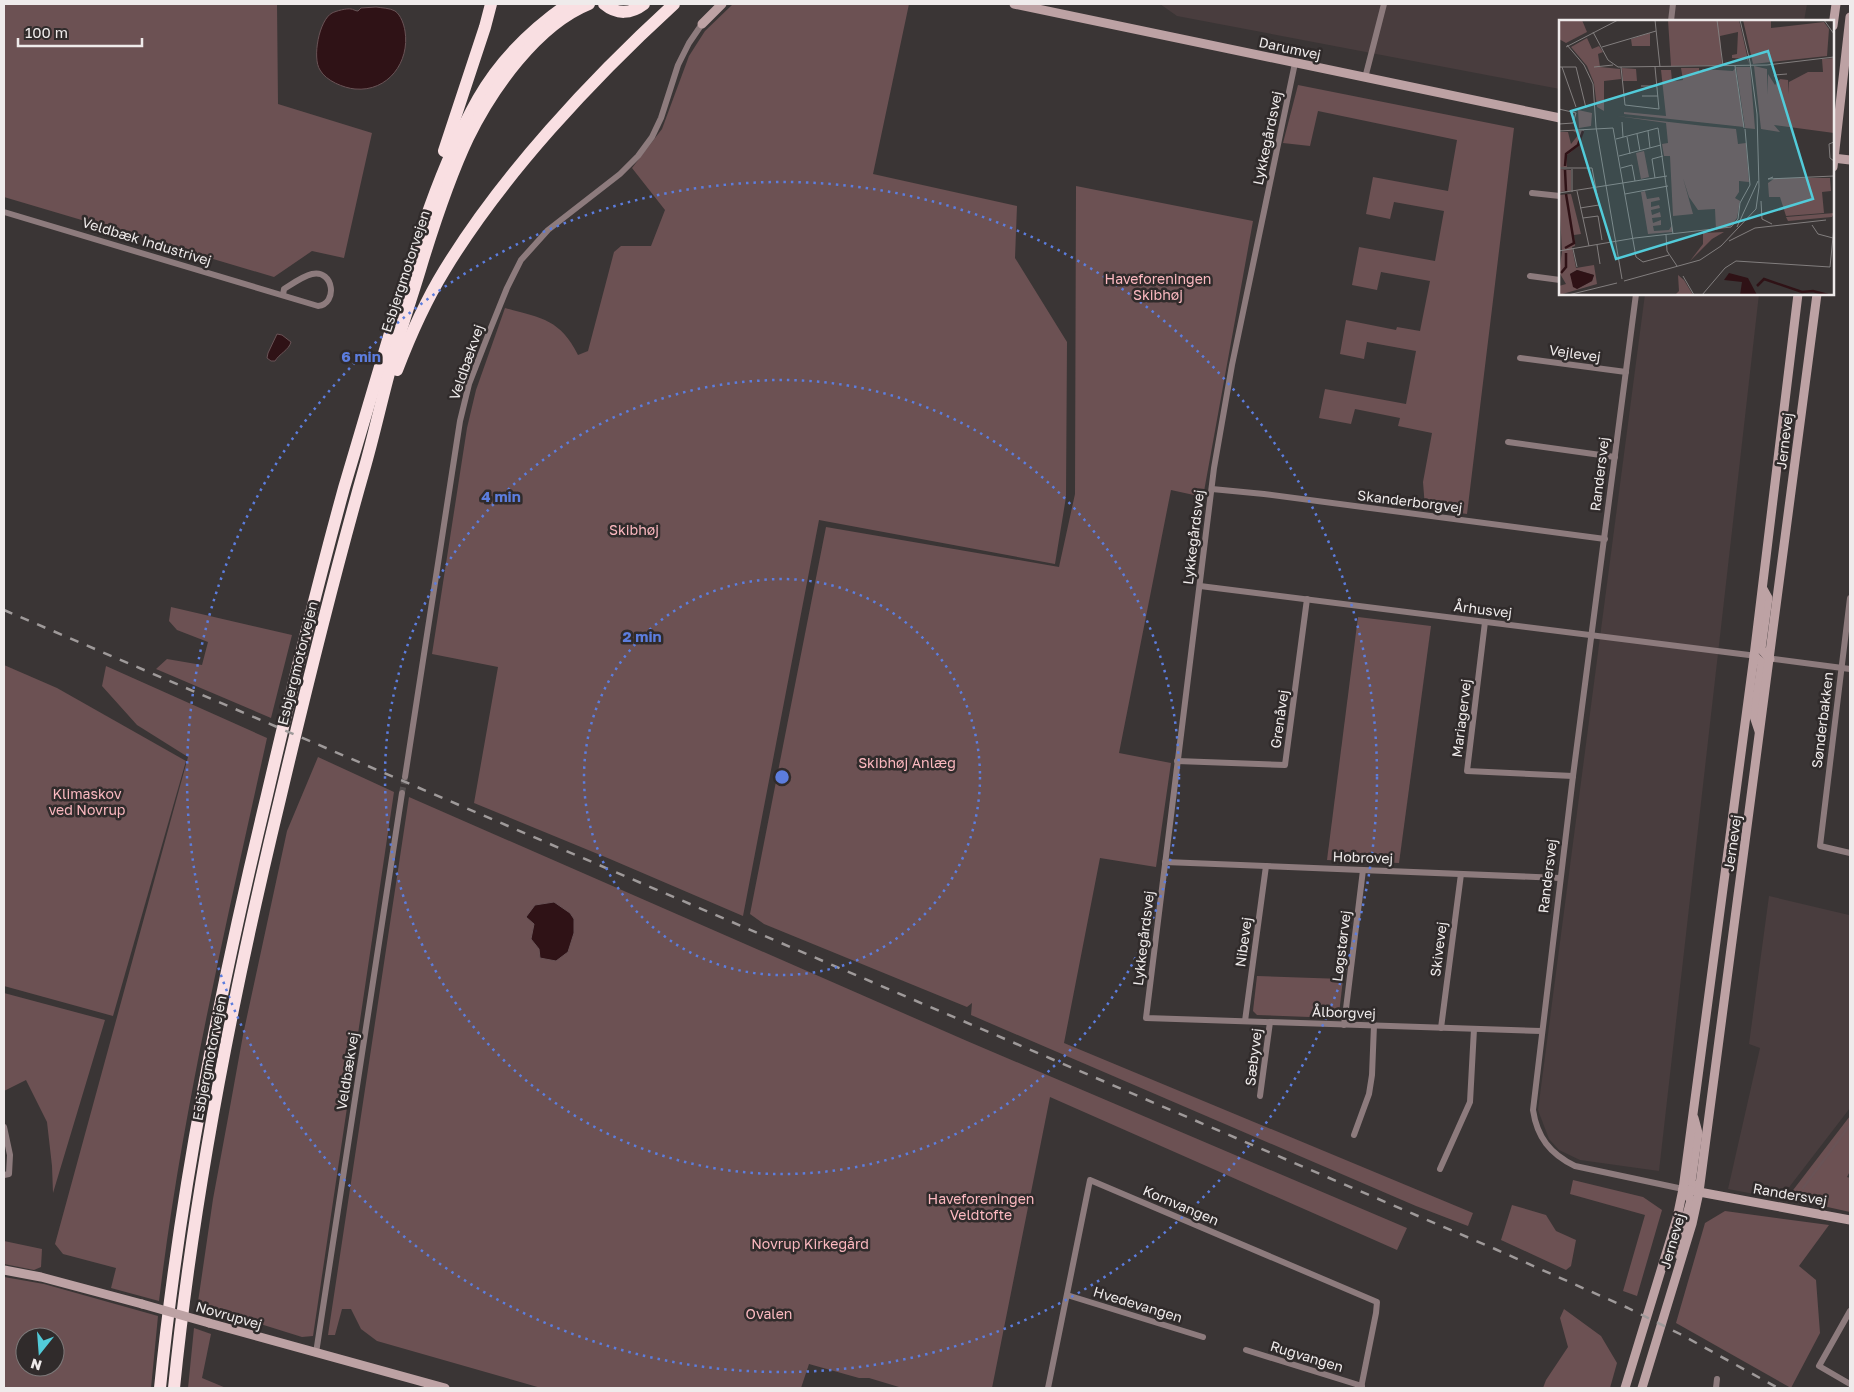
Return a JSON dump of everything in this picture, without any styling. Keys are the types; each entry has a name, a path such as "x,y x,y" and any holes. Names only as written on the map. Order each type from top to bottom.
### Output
{"highway":[{"path":"418,240 436,177 485,27 490,4"},
{"name":"Esbjergmotorvejen","path":"160,1388 174,1267 197,1123 246,880 296,672 362,426 418,240 453,148 480,95 518,45 540,25 568,4"},
{"name":"Esbjergmotorvejen","path":"174,1388 187,1277 208,1142 248,935 314,654 394,354 448,186 468,139 490,98 519,58 552,27 582,7 590,4"},
{"path":"604,4 616,11 623,12 631,11 644,4"},
{"path":"375,431 406,348 420,317 443,272 460,246 503,187 561,118 618,58 674,4"}],"main road":[{"path":"702,24 722,4"},
{"name":"Darumvej","path":"1014,4 1559,118"},
{"path":"1834,20 1836,4"},
{"path":"1834,152 1850,18"},
{"path":"1834,160 1850,160"},
{"name":"Jernevej","path":"1642,1388 1679,1267 1699,1192 1760,734 1762,588 1798,295"},
{"name":"Jernevej","path":"1626,1388 1677,1218 1683,1189 1693,1112 1817,295"},
{"path":"1760,734 1754,716 1762,664 1761,649 1768,598 1762,588"},
{"path":"1693,1112 1698,1133 1691,1182 1699,1192"},
{"path":"1679,1267 1679,1244 1690,1200 1683,1189"},
{"name":"Randersvej","path":"1683,1189 1850,1220"},
{"name":"Novrupvej","path":"4,1270 41,1277 142,1304 421,1385 445,1388"}],"street":[{"path":"1365,78 1384,4"},
{"path":"1671,20 1673,4"},
{"name":"Veldbækvej","path":"404,777 460,421 470,384 490,330 507,288 522,260 548,230 620,174 638,156 652,137 661,118 678,65 688,43 702,24"},
{"name":"Lykkegårdsvej","path":"1146,1018 1212,489 1232,365 1295,63"},
{"path":"1532,193 1559,196"},
{"name":"Veldbæk Industrivej","path":"4,212 283,295 322,306 329,299 331,287 327,278 322,274 310,274 284,289 283,295"},
{"path":"1530,276 1559,280"},
{"name":"Randersvej","path":"1636,295 1560,878 1533,1110 1535,1122 1546,1145 1559,1157 1575,1166 1683,1189"},
{"name":"Vejlevej","path":"1520,358 1626,372"},
{"path":"1508,442 1615,457"},
{"name":"Skanderborgvej","path":"1212,489 1264,494 1605,539"},
{"name":"Århusvej","path":"1200,586 1850,668"},
{"name":"Sønderbakken","path":"1850,598 1820,846 1850,853"},
{"name":"Grenåvej","path":"1177,761 1285,765 1307,600"},
{"name":"Mariagervej","path":"1485,622 1467,771 1573,776"},
{"name":"Veldbækvej","path":"316,1353 402,793"},
{"name":"Hobrovej","path":"1166,862 1560,878"},
{"name":"Nibevej","path":"1245,1021 1266,866"},
{"name":"Løgstørvej","path":"1344,1025 1364,870"},
{"name":"Skivevej","path":"1441,1028 1461,874"},
{"name":"Ålborgvej","path":"1146,1018 1541,1031"},
{"name":"Sæbyvej","path":"1260,1096 1270,1022"},
{"path":"1354,1135 1369,1094 1372,1075 1374,1026"},
{"path":"1440,1169 1470,1102 1474,1029"},
{"path":"4,1127 10,1155 9,1174 4,1175"},
{"name":"Kornvangen","path":"1048,1388 1090,1180 1377,1302 1362,1387"},
{"name":"Hvedevangen","path":"1067,1295 1203,1337"},
{"path":"1850,1311 1819,1366 1850,1384"},
{"name":"Rugvangen","path":"1246,1350 1362,1387"},
{"path":"1716,1388 1717,1379"}],"shaded area":[{"path":"1160,4 1807,4 1804,20 1559,20 1559,89 1177,16"},
{"path":"376,7 395,11 402,20 406,43 400,64 387,80 367,89 355,89 331,81 320,70 317,57 320,31 327,17 336,11 344,9 358,11 361,8"},
{"path":"1645,295 1759,295 1659,1171 1580,1160 1559,1150 1549,1139 1538,1110"},
{"path":"277,334 282,335 291,342 275,361 271,361 267,358 268,353"},
{"path":"1769,896 1849,915 1850,912 1850,1108 1780,1199 1728,1189 1760,1048 1749,1044"},
{"path":"554,902 570,913 574,919 574,933 568,952 556,961 540,958 539,949 531,939 534,924 526,917 535,905"}],"green space":[{"path":"4,4 277,4 278,104 372,133 344,258 312,251 274,277 4,197"},
{"name":"Skibhøj","path":"733,4 909,4 873,174 1017,206 1015,258 1067,342 1066,497 1055,564 819,520 743,916 474,803 498,667 432,654 467,428 476,390 505,308 539,318 556,327 564,334 578,355 588,351 614,252 621,246 651,246 665,210 632,168 662,129 689,56 705,31"},
{"path":"1298,85 1514,128 1467,514 1425,508 1423,482 1432,433 1398,426 1400,418 1355,409 1351,424 1319,418 1325,389 1406,404 1416,351 1367,342 1364,359 1340,354 1346,320 1396,330 1397,327 1420,331 1430,281 1381,272 1377,290 1352,285 1359,247 1435,261 1444,211 1394,202 1390,219 1366,214 1373,177 1448,191 1457,140 1318,111 1310,146 1283,143"},
{"path":"1076,186 1253,221 1203,497 1171,490 1119,753 1171,763 1156,867 1100,858 1064,1043 1473,1213 1468,1226 1416,1206 971,1015 972,1003 967,1007 764,924 750,914 826,527 1059,567 1075,494"},
{"path":"171,607 292,635 271,718 156,669 167,659 202,665 208,642 177,630 169,621"},
{"path":"1358,617 1431,626 1399,863 1327,860"},
{"name":"Klimaskov ved Novrup","path":"4,665 57,688 186,761 113,1016 4,986"},
{"path":"106,666 267,738 192,1089 159,1301 111,1288 116,1268 63,1254 55,1244 188,757 137,725 102,686"},
{"path":"318,757 394,792 313,1336 302,1337 254,1322 247,1325 208,1314 198,1302 213,1199 243,1035 287,831"},
{"path":"409,797 967,1041 1407,1228 1397,1250 1050,1097 992,1388 899,1388 869,1378 859,1378 809,1364 801,1388 541,1388 377,1341 361,1329 351,1309 342,1309 335,1335 328,1335"},
{"path":"1257,976 1343,979 1339,1014 1336,1018 1257,1015 1253,1011"},
{"path":"4,993 105,1020 53,1193 47,1122 26,1080 4,1091"},
{"path":"1850,1116 1850,1171 1847,1177 1850,1178 1850,1212 1787,1198"},
{"path":"1573,1180 1643,1197 1662,1210 1637,1296 1623,1291 1645,1215 1570,1194"},
{"path":"1512,1205 1546,1215 1556,1231 1576,1240 1571,1266 1566,1270 1501,1240"},
{"path":"1725,1211 1829,1225 1799,1266 1816,1280 1820,1333 1791,1388 1676,1323 1705,1223"},
{"path":"4,1241 42,1249 41,1267 34,1270 4,1264"},
{"path":"4,1277 44,1284 158,1316 151,1388 4,1388"},
{"path":"1564,1309 1601,1336 1617,1363 1610,1388 1543,1388 1546,1380 1568,1347 1560,1318"},
{"path":"194,1328 211,1334 202,1378 226,1388 188,1388"}],"waterway":[{"path":"1803,1188 1850,1125"}],"tunnel":[{"path":"402,793 405,777"}],"railway":[{"path":"4,610 1495,1249 1628,1308 1680,1334 1778,1388"}],"park label":[{"name":"Haveforeningen Skibhøj","path":"1158,286"},
{"name":"Skibhøj Anlæg","path":"907,762"},
{"name":"Haveforeningen Veldtofte","path":"981,1206"},
{"name":"Novrup Kirkegård","path":"810,1243"},
{"name":"Ovalen","path":"769,1313"}]}
